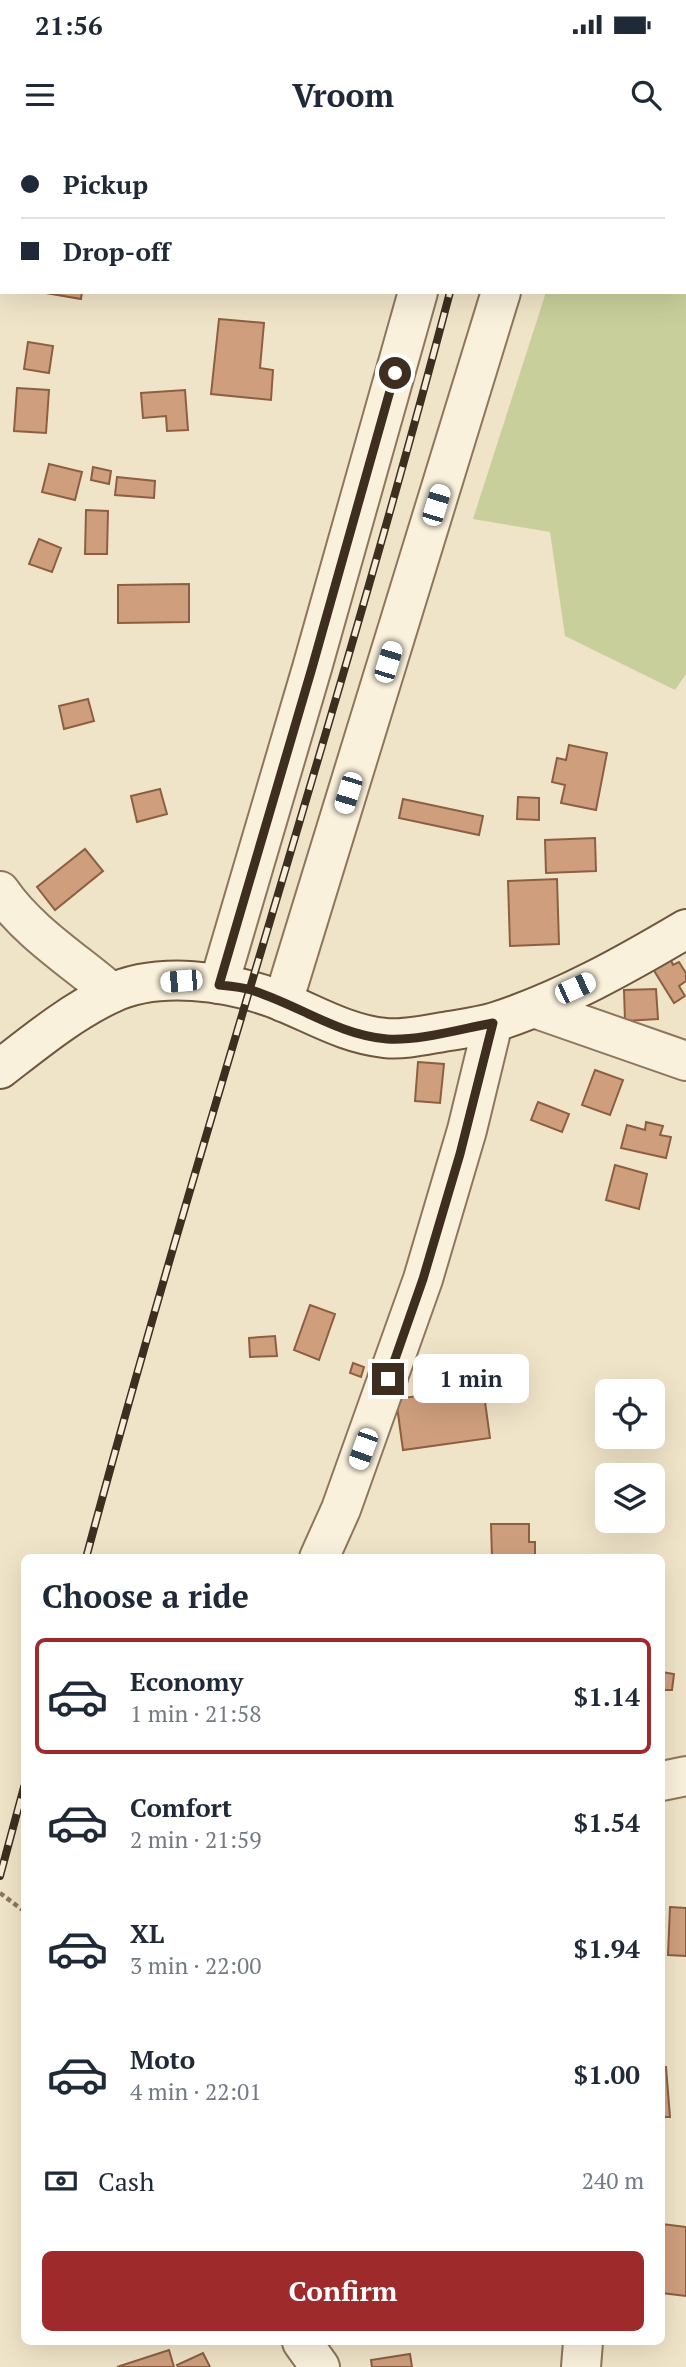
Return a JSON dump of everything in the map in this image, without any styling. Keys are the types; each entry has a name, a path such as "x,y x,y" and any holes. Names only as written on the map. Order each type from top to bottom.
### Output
{"street":[{"path":"219,985 417,294"},
{"path":"283,1002 500,294"},
{"path":"0,891 10,906 29,924 113,993"},
{"path":"0,1069 82,1009 113,993 147,984 181,981 249,989 360,1034 388,1039 428,1035 493,1023 534,1008 617,969 686,929"},
{"path":"534,1008 686,1061"},
{"path":"320,1554 341,1509 423,1279 467,1130 493,1023"},
{"path":"665,1780 686,1776"},
{"path":"304,2345 320,2367"},
{"path":"581,2367 583,2345"}],"path":[{"path":"0,1893 21,1910"}],"green space":[{"path":"545,294 686,294 686,674 675,690 565,636 550,532 473,519"}],"building":[{"path":"52,294 82,294 81,299"},
{"path":"219,319 264,323 260,368 273,370 271,400 211,394"},
{"path":"28,342 53,346 49,373 24,369"},
{"path":"17,388 49,390 46,433 14,431"},
{"path":"185,390 188,430 167,431 166,416 143,418 141,393"},
{"path":"49,464 82,472 75,500 42,492"},
{"path":"93,467 111,471 109,484 91,480"},
{"path":"117,477 155,481 154,498 115,495"},
{"path":"86,510 108,511 107,554 85,554"},
{"path":"39,539 61,548 52,572 29,564"},
{"path":"189,584 189,622 118,623 118,585"},
{"path":"88,699 94,721 64,729 59,706"},
{"path":"569,745 607,753 596,810 561,803 565,785 552,782 557,758 566,760"},
{"path":"160,789 167,814 137,822 131,796"},
{"path":"518,797 539,798 539,820 517,819"},
{"path":"403,799 483,816 479,835 399,818"},
{"path":"595,838 596,871 546,873 545,840"},
{"path":"85,849 103,871 55,910 37,887"},
{"path":"557,879 559,944 510,946 508,881"},
{"path":"670,958 673,965 679,962 686,973 686,981 679,986 685,996 674,1003 653,969"},
{"path":"656,989 658,1019 625,1021 624,990"},
{"path":"418,1062 444,1064 440,1103 415,1101"},
{"path":"595,1070 623,1080 610,1115 582,1105"},
{"path":"538,1102 569,1114 562,1132 531,1120"},
{"path":"646,1122 663,1126 660,1135 671,1137 666,1158 621,1148 627,1125 645,1130"},
{"path":"615,1165 647,1174 639,1209 606,1200"},
{"path":"310,1305 335,1314 319,1360 294,1350"},
{"path":"275,1336 277,1356 250,1357 249,1338"},
{"path":"353,1363 364,1367 361,1377 350,1373"},
{"path":"483,1387 490,1438 403,1450 396,1399"},
{"path":"491,1524 529,1524 529,1542 535,1542 535,1554 492,1554"},
{"path":"665,1672 674,1674 672,1690 665,1690"},
{"path":"670,1907 686,1908 686,1956 668,1955"},
{"path":"665,2067 666,2067 670,2117 665,2117"},
{"path":"665,2224 686,2227 686,2296 665,2293"},
{"path":"169,2350 174,2367 117,2367"},
{"path":"203,2353 210,2367 178,2367 177,2365"},
{"path":"410,2354 412,2367 372,2367 371,2360"}],"railway":[{"path":"87,1554 175,1241 362,609 449,294"},
{"path":"0,1876 21,1798"}],"route":[{"path":"388,1379 423,1279 460,1154 493,1023 388,1039 360,1034 328,1023 249,989 219,985 395,373"}]}
